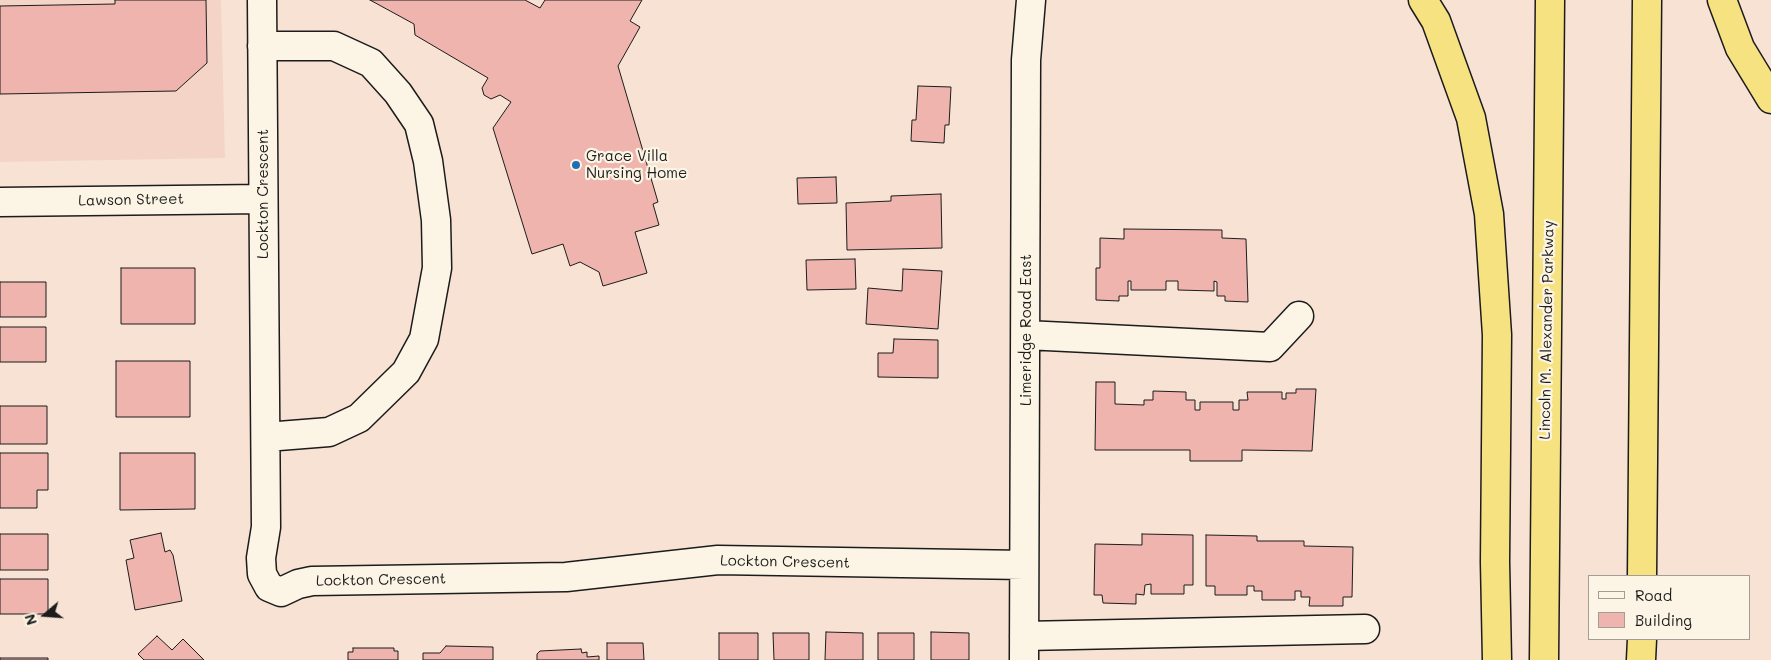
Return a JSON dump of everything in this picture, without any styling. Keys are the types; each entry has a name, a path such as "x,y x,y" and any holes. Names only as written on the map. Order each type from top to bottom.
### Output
{"highway":[{"path":"1423,0 1436,21 1471,118 1489,214 1497,335 1494,562 1497,660"},
{"name":"Lincoln M. Alexander Parkway","path":"1544,660 1550,0"},
{"path":"1642,575 1647,0"},
{"path":"1722,0 1740,48 1771,99"},
{"path":"1641,660 1642,640"}],"street":[{"name":"Lockton Crescent","path":"262,0 266,527 261,558 262,574 269,587 281,592 298,584 312,581 566,577 718,560 1024,565"},
{"name":"Limeridge Road East","path":"1024,648 1026,60 1031,0"},
{"path":"262,46 334,46 371,63 398,93 419,124 428,161 436,220 436,268 424,339 406,372 359,418 329,432 266,437"},
{"name":"Lawson Street","path":"0,202 263,199"},
{"path":"1026,335 1270,347 1299,316"},
{"path":"1024,648 1366,629"}],"shaded area":[{"path":"0,0 221,0 225,158 0,162"}],"building":[{"path":"115,0 206,0 207,63 176,91 0,94 0,6 115,4"},
{"name":"Grace Villa Nursing Home","path":"370,0 525,0 540,8 545,0 642,0 630,21 640,27 618,66 658,202 653,204 659,225 635,232 647,273 603,286 599,272 580,262 570,266 563,244 532,254 493,128 511,102 500,95 491,99 484,95 482,88 488,78 415,35 414,24"},
{"path":"918,86 951,87 949,125 945,125 944,143 911,141 912,120 916,120"},
{"path":"836,177 837,203 798,204 797,178"},
{"path":"941,194 942,248 847,250 846,203 891,201 891,196"},
{"path":"1124,229 1222,230 1222,238 1246,239 1248,302 1225,301 1225,296 1217,296 1217,282 1214,281 1214,291 1178,290 1178,281 1166,281 1166,290 1131,290 1131,281 1128,281 1128,296 1119,296 1119,301 1096,300 1096,268 1100,268 1100,238 1124,239"},
{"path":"855,259 856,289 807,290 806,260"},
{"path":"121,268 195,268 195,324 121,324"},
{"path":"903,269 942,271 938,329 866,324 868,288 902,291"},
{"path":"0,282 46,282 46,317 0,317"},
{"path":"0,327 46,327 46,362 0,362"},
{"path":"894,339 938,340 938,378 878,377 878,353 893,353"},
{"path":"116,361 190,361 190,417 116,417"},
{"path":"1096,382 1115,382 1115,404 1144,405 1144,400 1153,400 1153,391 1186,392 1186,400 1195,400 1195,410 1200,410 1200,402 1233,402 1233,410 1239,410 1239,400 1248,400 1247,392 1282,392 1282,399 1286,399 1286,393 1296,393 1296,389 1316,389 1312,451 1242,450 1242,461 1190,461 1190,450 1095,450"},
{"path":"0,406 47,406 47,444 0,444"},
{"path":"0,453 48,453 48,490 37,490 37,508 0,508"},
{"path":"120,453 195,453 195,509 120,510"},
{"path":"161,533 165,552 170,550 173,555 182,601 135,610 126,560 134,558 130,540"},
{"path":"0,534 48,534 48,570 0,570"},
{"path":"1142,534 1193,535 1193,585 1184,585 1184,594 1151,594 1151,584 1145,585 1144,595 1136,594 1136,604 1103,603 1102,595 1094,595 1095,544 1142,545"},
{"path":"1206,535 1257,536 1257,541 1304,541 1304,546 1353,547 1352,597 1343,597 1343,606 1309,606 1310,597 1301,597 1301,591 1295,591 1295,600 1262,600 1262,591 1254,591 1254,586 1247,586 1247,595 1215,595 1215,586 1206,586"},
{"path":"0,579 48,579 48,614 0,614"},
{"path":"826,632 863,633 863,660 825,660"},
{"path":"931,632 969,633 969,660 931,660"},
{"path":"719,633 758,633 758,660 719,660"},
{"path":"773,633 809,633 809,660 774,660"},
{"path":"878,633 914,633 914,660 878,660"},
{"path":"157,636 172,650 183,639 204,660 144,660 138,654"},
{"path":"607,643 643,643 644,660 607,660"},
{"path":"446,646 493,647 493,660 423,660 423,653 440,653"},
{"path":"353,648 394,648 394,651 398,651 398,660 348,660 348,652 353,652"},
{"path":"581,649 582,653 587,652 587,657 599,656 599,660 537,660 537,654 540,651"},
{"path":"0,658 48,658 48,660 0,660"}],"place":[{"name":"Grace Villa Nursing Home","path":"576,165"}]}
